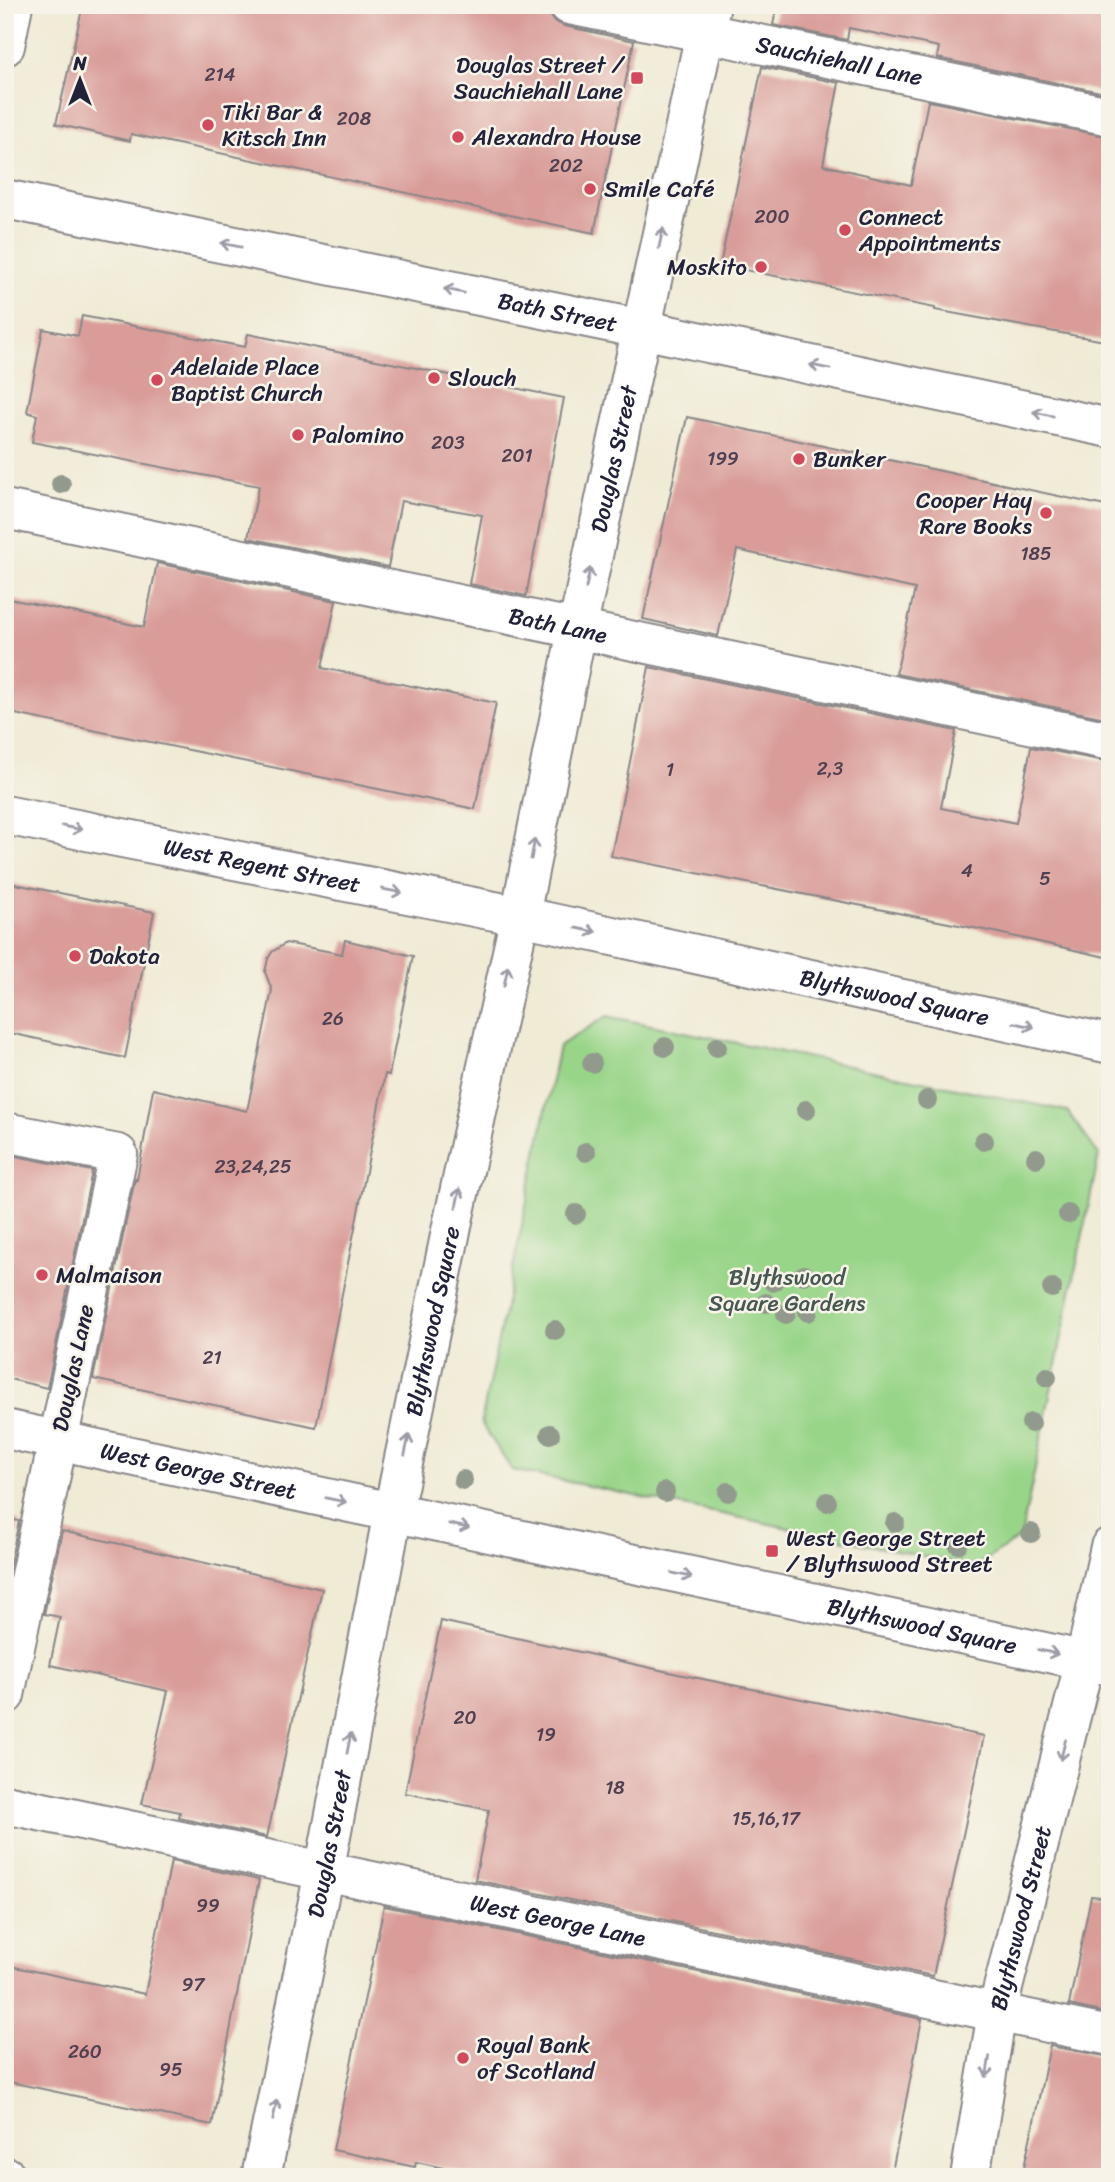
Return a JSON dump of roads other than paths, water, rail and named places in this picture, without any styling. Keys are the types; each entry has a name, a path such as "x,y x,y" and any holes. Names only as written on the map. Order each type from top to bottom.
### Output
{"street":[{"path":"5,46 13,5"},
{"name":"Sauchiehall Lane","path":"569,5 707,19 1110,116"},
{"name":"Douglas Street","path":"520,916 577,630 707,19"},
{"name":"Bath Street","path":"5,199 1110,428"},
{"name":"Bath Lane","path":"5,509 1110,741"},
{"name":"West Regent Street","path":"5,814 520,916"},
{"name":"Blythswood Square","path":"1098,1663 393,1511 520,916 1110,1044"},
{"name":"Douglas Lane","path":"5,1132 118,1154 5,1695"},
{"name":"West George Street","path":"5,1429 393,1511"},
{"name":"Douglas Street","path":"261,2177 324,1872 393,1511"},
{"path":"1098,1663 1110,1547"},
{"name":"Blythswood Street","path":"970,2177 997,2012 1098,1663"},
{"name":"West George Lane","path":"5,1804 1110,2036"}],"place":[{"name":"Douglas Street / Sauchiehall Lane","path":"637,78"},
{"name":"Tiki Bar & Kitsch Inn","path":"208,125"},
{"name":"Alexandra House","path":"458,137"},
{"name":"Smile Café","path":"590,189"},
{"name":"Connect Appointments","path":"845,230"},
{"name":"Moskito","path":"761,267"},
{"name":"Slouch","path":"434,378"},
{"name":"Adelaide Place Baptist Church","path":"157,380"},
{"name":"Palomino","path":"298,435"},
{"name":"Bunker","path":"799,459"},
{"name":"Cooper Hay Rare Books","path":"1046,513"},
{"name":"Dakota","path":"75,956"},
{"name":"Malmaison","path":"42,1275"},
{"name":"West George Street / Blythswood Street","path":"772,1551"},
{"name":"Royal Bank of Scotland","path":"463,2058"}],"park label":[{"name":"Blythswood Square Gardens","path":"787,1290"}]}
